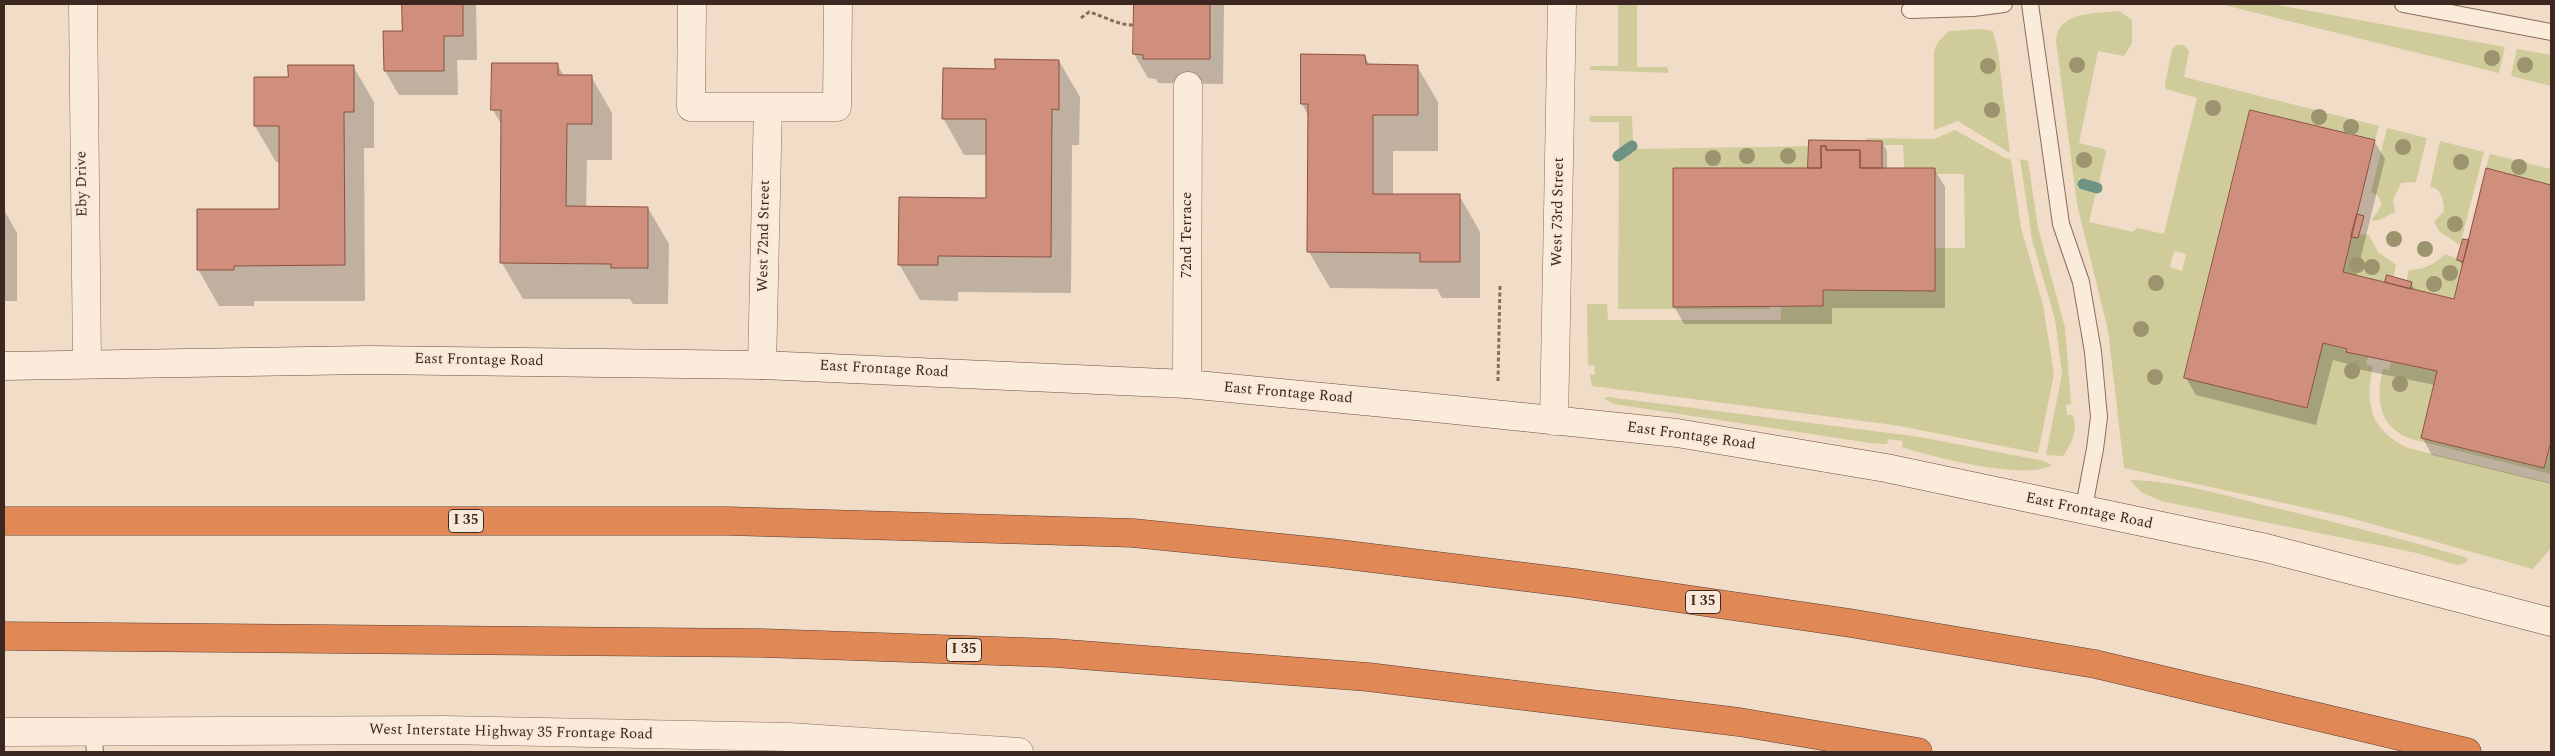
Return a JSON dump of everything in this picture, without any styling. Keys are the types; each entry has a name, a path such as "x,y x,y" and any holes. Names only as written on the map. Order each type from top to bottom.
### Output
{"highway":[{"name":"I 35","path":"4,521 728,521 1133,533 1331,553 1574,583 1850,623 2095,664 2467,752"},
{"name":"I 35","path":"4,636 762,643 1055,652 1388,680 1739,722 1918,752"}],"street":[{"name":"Eby Drive","path":"83,4 87,363"},
{"path":"692,4 691,107 837,107 838,4"},
{"name":"West 73rd Street","path":"1554,421 1562,4"},
{"name":"72nd Terrace","path":"1187,384 1188,86"},
{"name":"West 72nd Street","path":"762,365 768,107"},
{"name":"East Frontage Road","path":"4,366 87,363 368,360 762,365 1187,384 1677,433 1886,468 2083,512 2266,548 2551,622"},
{"name":"West Interstate Highway 35 Frontage Road","path":"4,732 94,742 444,730 687,744 1019,752"}],"lane":[{"path":"1910,10 1973,8 2004,4"},
{"path":"2030,4 2061,224 2081,282 2093,352 2099,417 2083,512"},
{"path":"2402,4 2473,10 2551,32"}],"path":[{"path":"1081,18 1089,12 1107,17 1120,25 1133,25"},
{"path":"1498,382 1500,285"}],"shaded area":[{"path":"1618,4 1637,4 1637,67 1667,67 1669,73 1589,70 1591,66 1618,66"},
{"path":"2220,4 2272,4 2505,47 2499,73"},
{"path":"2119,11 2132,20 2132,43 2124,56 2098,51 2079,143 2104,149 2106,152 2099,183 2079,178 2077,188 2096,192 2089,222 2133,232 2137,228 2164,234 2197,98 2166,89 2165,84 2172,50 2176,45 2184,45 2189,51 2184,77 2379,126 2375,140 2250,110 2184,378 2307,408 2323,343 2368,357 2366,364 2373,366 2369,392 2373,415 2378,425 2396,441 2408,448 2551,483 2551,548 2533,569 2347,517 2124,468 2108,330 2077,204 2056,41 2058,31 2071,19 2080,15","holes":["2174,251 2186,254 2182,271 2170,267"]},
{"path":"1981,29 1993,31 1998,51 2010,153 1958,121 1934,130 1934,51 1938,42 1949,31"},
{"path":"2517,49 2551,55 2551,86 2511,76"},
{"path":"1590,116 1632,116 1633,143 1619,152 1619,122 1591,122 1589,120"},
{"path":"2387,128 2427,138 2416,182 2401,183 2393,200 2395,212 2379,220 2371,221 2382,205 2378,196 2371,192"},
{"path":"1955,130 2005,158 2011,159 2021,228 2043,305 2054,374 2038,453 1894,425 1592,386 1590,375 1595,374 1594,365 1588,366 1587,304 1607,304 1608,320 1781,320 1781,307 1823,306 1823,290 1935,291 1935,248 1965,248 1964,174 1935,174 1935,168 1904,168 1903,145 1866,145 1866,138 1934,139"},
{"path":"2440,141 2484,152 2460,245 2440,232 2434,222 2444,211 2440,192 2430,187"},
{"path":"1821,146 1821,168 1673,168 1673,306 1770,307 1770,309 1618,309 1619,160 1633,149"},
{"path":"2490,154 2551,169 2551,185 2486,168"},
{"path":"2020,159 2028,161 2038,228 2065,328 2071,404 2066,405 2067,415 2073,415 2075,426 2069,446 2063,456 2046,455 2062,374 2055,319 2032,240"},
{"path":"2352,233 2369,235 2378,252 2396,265 2392,284 2343,272"},
{"path":"2445,254 2463,261 2454,299 2405,287 2409,270 2428,266"},
{"path":"2391,362 2437,371 2421,438 2544,468 2551,447 2551,474 2415,440 2394,429 2382,412 2380,402 2383,369 2389,370"},
{"path":"1604,398 1920,437 2044,461 2052,465 2040,469 2022,470 1978,466 1902,447 1903,441 1888,439 1887,444 1870,443 1614,404"},
{"path":"2130,480 2166,483 2202,490 2370,531 2468,558 2466,563 2457,565 2417,553 2161,501 2141,492"}],"building":[{"path":"402,4 463,4 463,36 444,36 444,71 384,71 383,31 402,31"},
{"path":"1134,4 1210,4 1210,59 1143,59 1143,55 1133,54"},
{"path":"1301,54 1365,55 1366,64 1418,65 1418,115 1373,115 1373,194 1460,194 1460,262 1420,262 1420,253 1307,252 1308,104 1301,104"},
{"path":"995,59 1059,60 1059,110 1052,109 1051,257 938,256 938,265 898,265 899,197 986,198 986,119 942,119 943,68 995,69"},
{"path":"492,63 558,63 558,75 592,75 592,124 567,124 566,206 648,207 648,268 611,268 611,264 500,263 501,110 491,110"},
{"path":"288,65 354,65 354,112 344,112 345,265 234,266 234,270 197,270 197,209 279,209 279,126 254,126 254,77 288,77"},
{"path":"2250,110 2375,140 2343,272 2454,299 2486,168 2551,185 2551,442 2544,468 2421,438 2437,371 2346,352 2347,349 2323,343 2307,408 2184,378"},
{"path":"1809,140 1882,141 1882,168 1860,168 1860,150 1826,150 1826,146 1821,146 1821,168 1808,168"},
{"path":"1821,146 1826,146 1826,150 1860,150 1860,168 1935,168 1935,291 1823,290 1823,306 1673,307 1673,168 1821,168"},
{"path":"2357,214 2364,216 2358,238 2351,237"},
{"path":"2463,239 2469,240 2463,262 2457,260"},
{"path":"2387,275 2412,282 2410,289 2385,282"}],"waterway":[{"path":"1618,156 1632,146"},
{"path":"2083,184 2097,188"}]}
